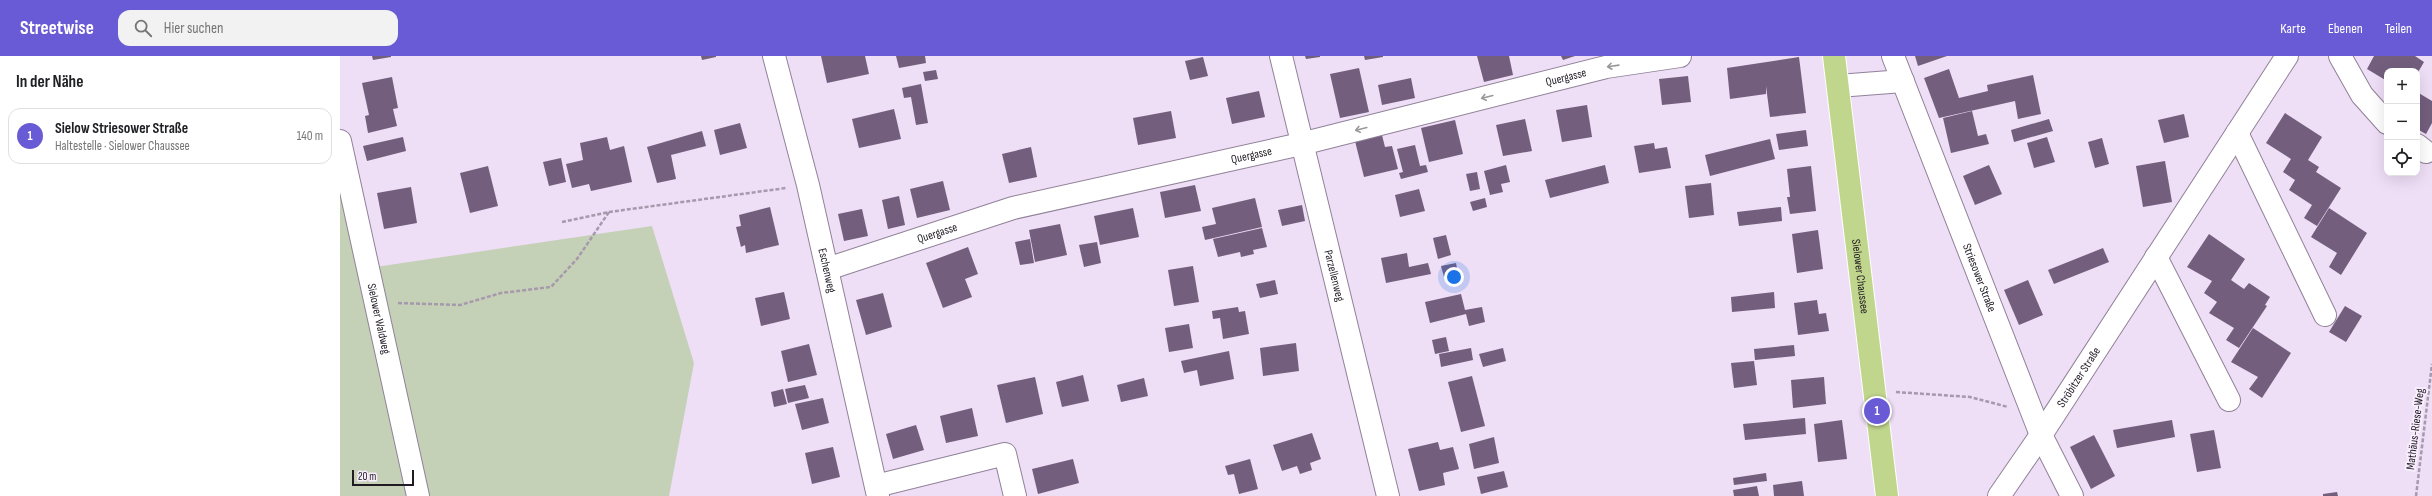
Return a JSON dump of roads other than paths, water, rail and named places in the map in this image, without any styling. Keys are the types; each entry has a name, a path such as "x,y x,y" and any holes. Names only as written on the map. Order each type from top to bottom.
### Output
{"main road":[{"name":"Sielower Chaussee","path":"1834,56 1887,496"}],"street":[{"name":"Eschenweg","path":"774,56 808,185 877,491 1005,454 1015,496"},
{"name":"Parzellenweg","path":"1281,56 1301,144 1388,496"},
{"name":"Quergasse","path":"827,269 1013,208 1301,144 1606,67 1680,56"},
{"name":"Striesower Straße","path":"1893,56 2041,435 2072,496"},
{"name":"Ströbitzer Straße","path":"1999,496 2041,435 2287,56"},
{"path":"2340,56 2362,95 2384,120"},
{"path":"1838,86 1903,81"},
{"path":"2237,133 2325,315"},
{"name":"Sielower Waldweg","path":"340,141 418,496"},
{"path":"2156,257 2229,400"}],"place":[{"name":"Sielow Striesower Straße","path":"1877,411"}]}
